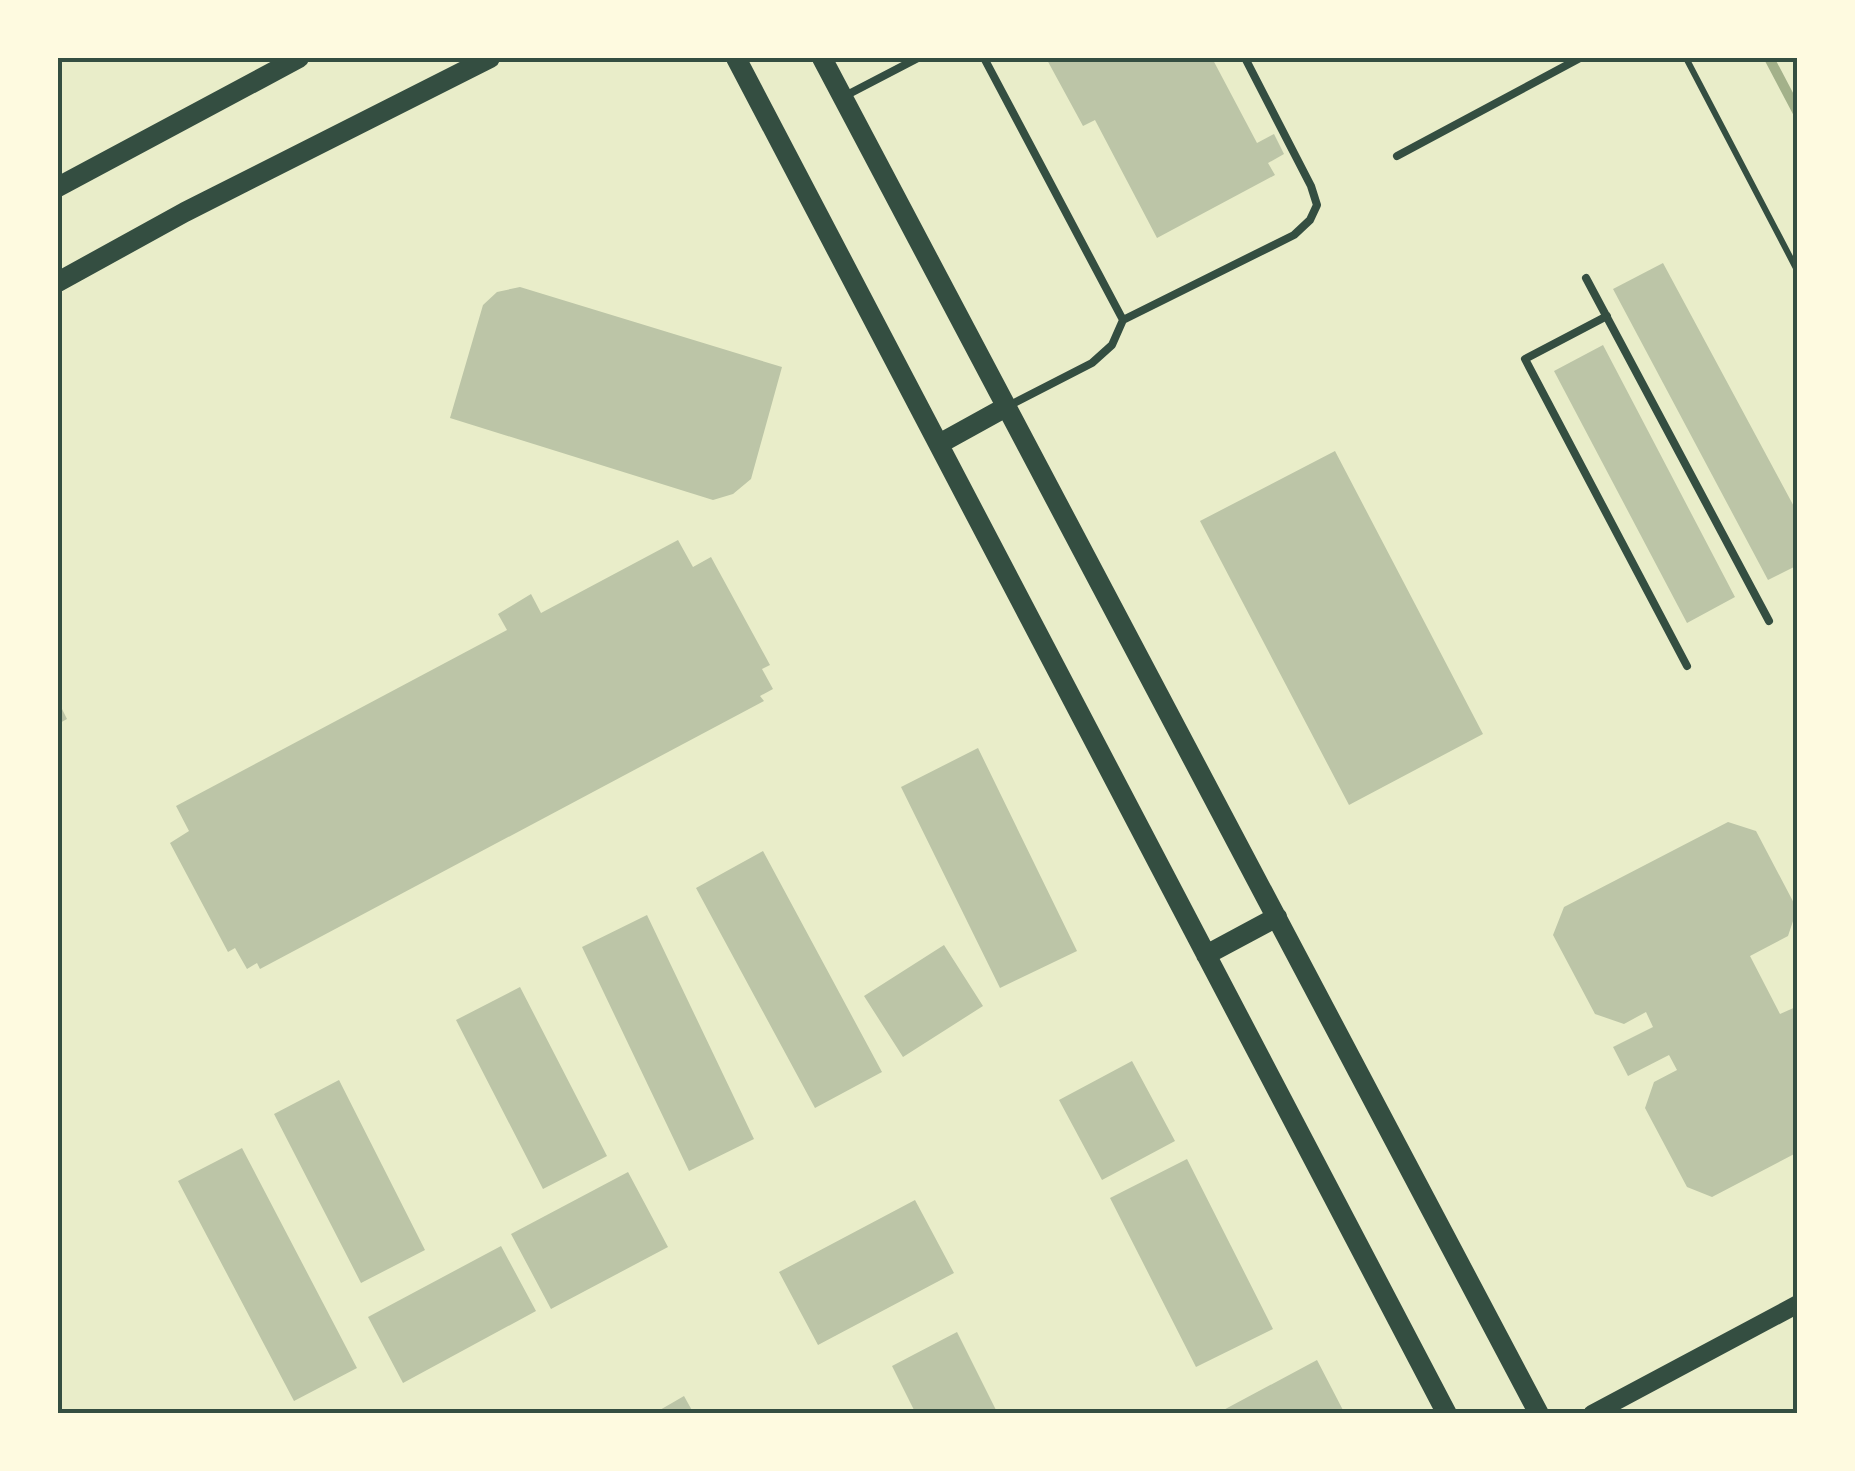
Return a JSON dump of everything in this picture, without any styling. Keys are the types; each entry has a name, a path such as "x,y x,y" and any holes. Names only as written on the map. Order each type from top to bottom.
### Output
{"main road":[{"path":"58,187 299,58"},
{"path":"58,282 185,212 490,58"},
{"path":"736,58 1448,1414"},
{"path":"822,58 1539,1414"},
{"path":"939,444 1006,407"},
{"path":"1206,955 1277,917"}],"street":[{"path":"1592,1414 1798,1304"}],"lane":[{"path":"843,97 918,58"},
{"path":"984,58 1123,320"},
{"path":"1006,407 1092,363 1112,344 1123,320 1294,235 1310,220 1317,205 1311,186 1245,58"},
{"path":"1397,156 1580,58"},
{"path":"1586,278 1769,621"},
{"path":"1607,316 1525,359 1687,666"}],"path":[{"path":"1686,58 1798,272"}],"building":[{"path":"1046,58 1212,58 1257,143 1274,134 1284,154 1268,163 1275,175 1157,238 1095,120 1083,126"},
{"path":"1663,263 1798,514 1798,565 1768,580 1613,289"},
{"path":"520,287 782,367 751,479 733,494 713,500 450,418 483,305 497,292"},
{"path":"1603,345 1735,597 1687,623 1554,371"},
{"path":"1335,451 1483,734 1349,805 1200,521"},
{"path":"678,540 693,567 711,557 770,665 762,669 773,689 760,696 764,701 260,969 257,963 247,969 235,948 228,952 170,843 189,831 176,806 507,630 498,614 531,594 541,613"},
{"path":"58,701 67,719 58,724"},
{"path":"978,748 1077,951 1000,988 901,787"},
{"path":"1728,822 1756,831 1797,909 1788,936 1750,956 1780,1014 1798,1006 1798,1152 1712,1197 1687,1187 1645,1108 1654,1082 1677,1070 1669,1055 1628,1076 1613,1047 1653,1027 1646,1012 1624,1024 1595,1014 1553,935 1564,907"},
{"path":"763,851 882,1072 815,1108 696,888"},
{"path":"647,915 754,1139 689,1171 582,947"},
{"path":"944,945 983,1006 903,1057 864,996"},
{"path":"520,987 607,1156 543,1189 456,1020"},
{"path":"1132,1061 1175,1141 1102,1180 1059,1100"},
{"path":"339,1080 425,1250 361,1283 274,1114"},
{"path":"242,1148 357,1368 294,1401 178,1181"},
{"path":"1187,1159 1273,1329 1196,1367 1110,1198"},
{"path":"628,1172 668,1247 551,1309 511,1234"},
{"path":"915,1200 954,1273 818,1345 779,1272"},
{"path":"501,1246 536,1311 403,1383 368,1317"},
{"path":"957,1332 998,1414 916,1414 892,1366"},
{"path":"1317,1360 1345,1414 1216,1414"},
{"path":"684,1396 694,1414 653,1414"}],"waterway":[{"path":"1769,58 1798,113"}]}
